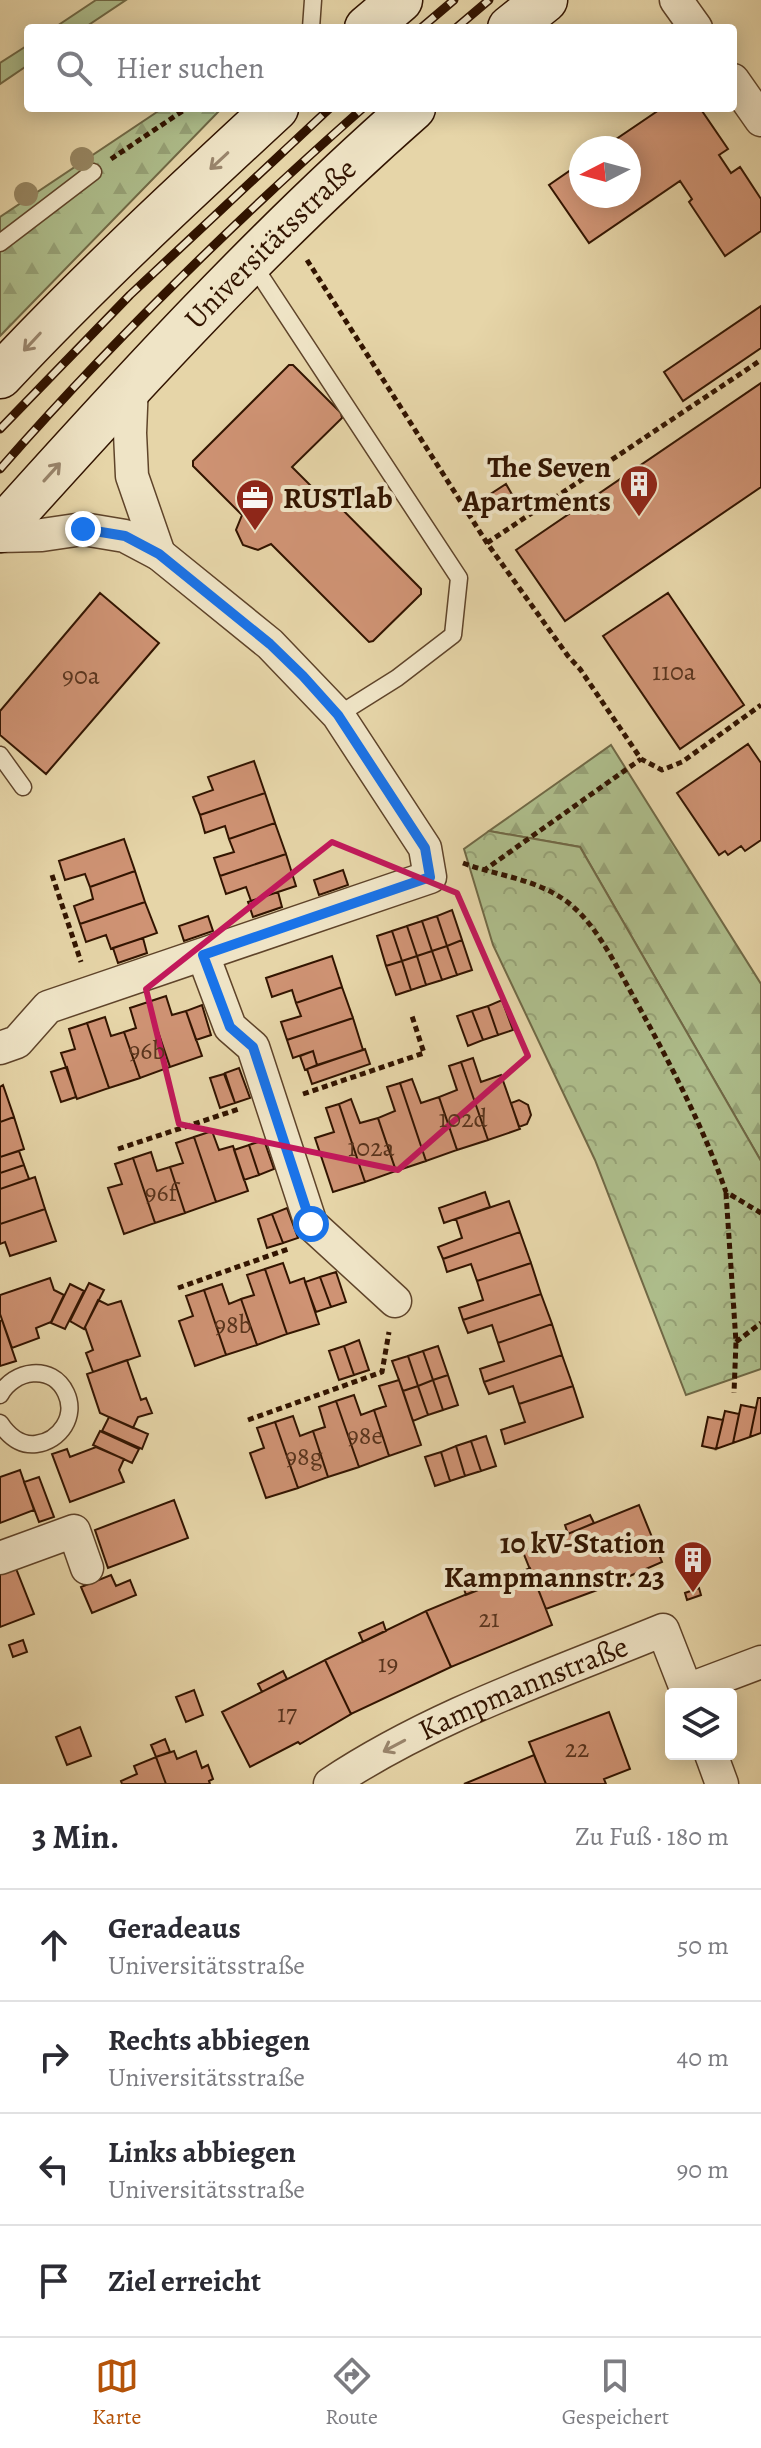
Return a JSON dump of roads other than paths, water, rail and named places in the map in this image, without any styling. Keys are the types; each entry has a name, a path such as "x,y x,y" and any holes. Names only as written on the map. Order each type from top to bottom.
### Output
{"main road":[{"path":"372,24 400,0"},
{"path":"515,24 545,0"},
{"path":"0,376 48,324 272,112"},
{"name":"Universitätsstraße","path":"0,533 132,383 285,226 409,112"}],"street":[{"path":"676,0 693,24"},
{"path":"737,86 761,120"},
{"path":"132,383 132,476 159,554"},
{"name":"Universitätsstraße","path":"0,533 42,535 83,529 125,536 159,554 270,644 338,715 425,848 430,877 203,955"},
{"path":"0,1048 17,1042 48,1007 203,955 230,1027 253,1047 311,1224 395,1301"},
{"path":"0,1558 74,1531 87,1568"},
{"name":"Kampmannstraße","path":"330,1784 357,1766 446,1719 663,1630 685,1688"},
{"path":"697,1688 761,1662"},
{"path":"713,1760 722,1784"}],"lane":[{"path":"311,24 313,0"},
{"path":"0,243 93,172"},
{"path":"251,262 459,578 453,635 397,678 338,715"},
{"path":"0,755 23,787"},
{"path":"0,1395 8,1382 31,1372 48,1375 58,1383 66,1393 69,1405 67,1420 61,1431 52,1440 34,1445 22,1443 6,1433 0,1423"}],"railway":[{"path":"426,24 454,0"},
{"path":"461,24 489,0"},
{"path":"0,429 130,295 326,112"},
{"path":"0,469 86,374 176,283 359,112"}],"place":[{"name":"The Seven Apartments","path":"639,518"},
{"name":"RUSTlab","path":"255,532"},
{"name":"10 kV-Station Kampmannstr. 23","path":"693,1594"}]}
